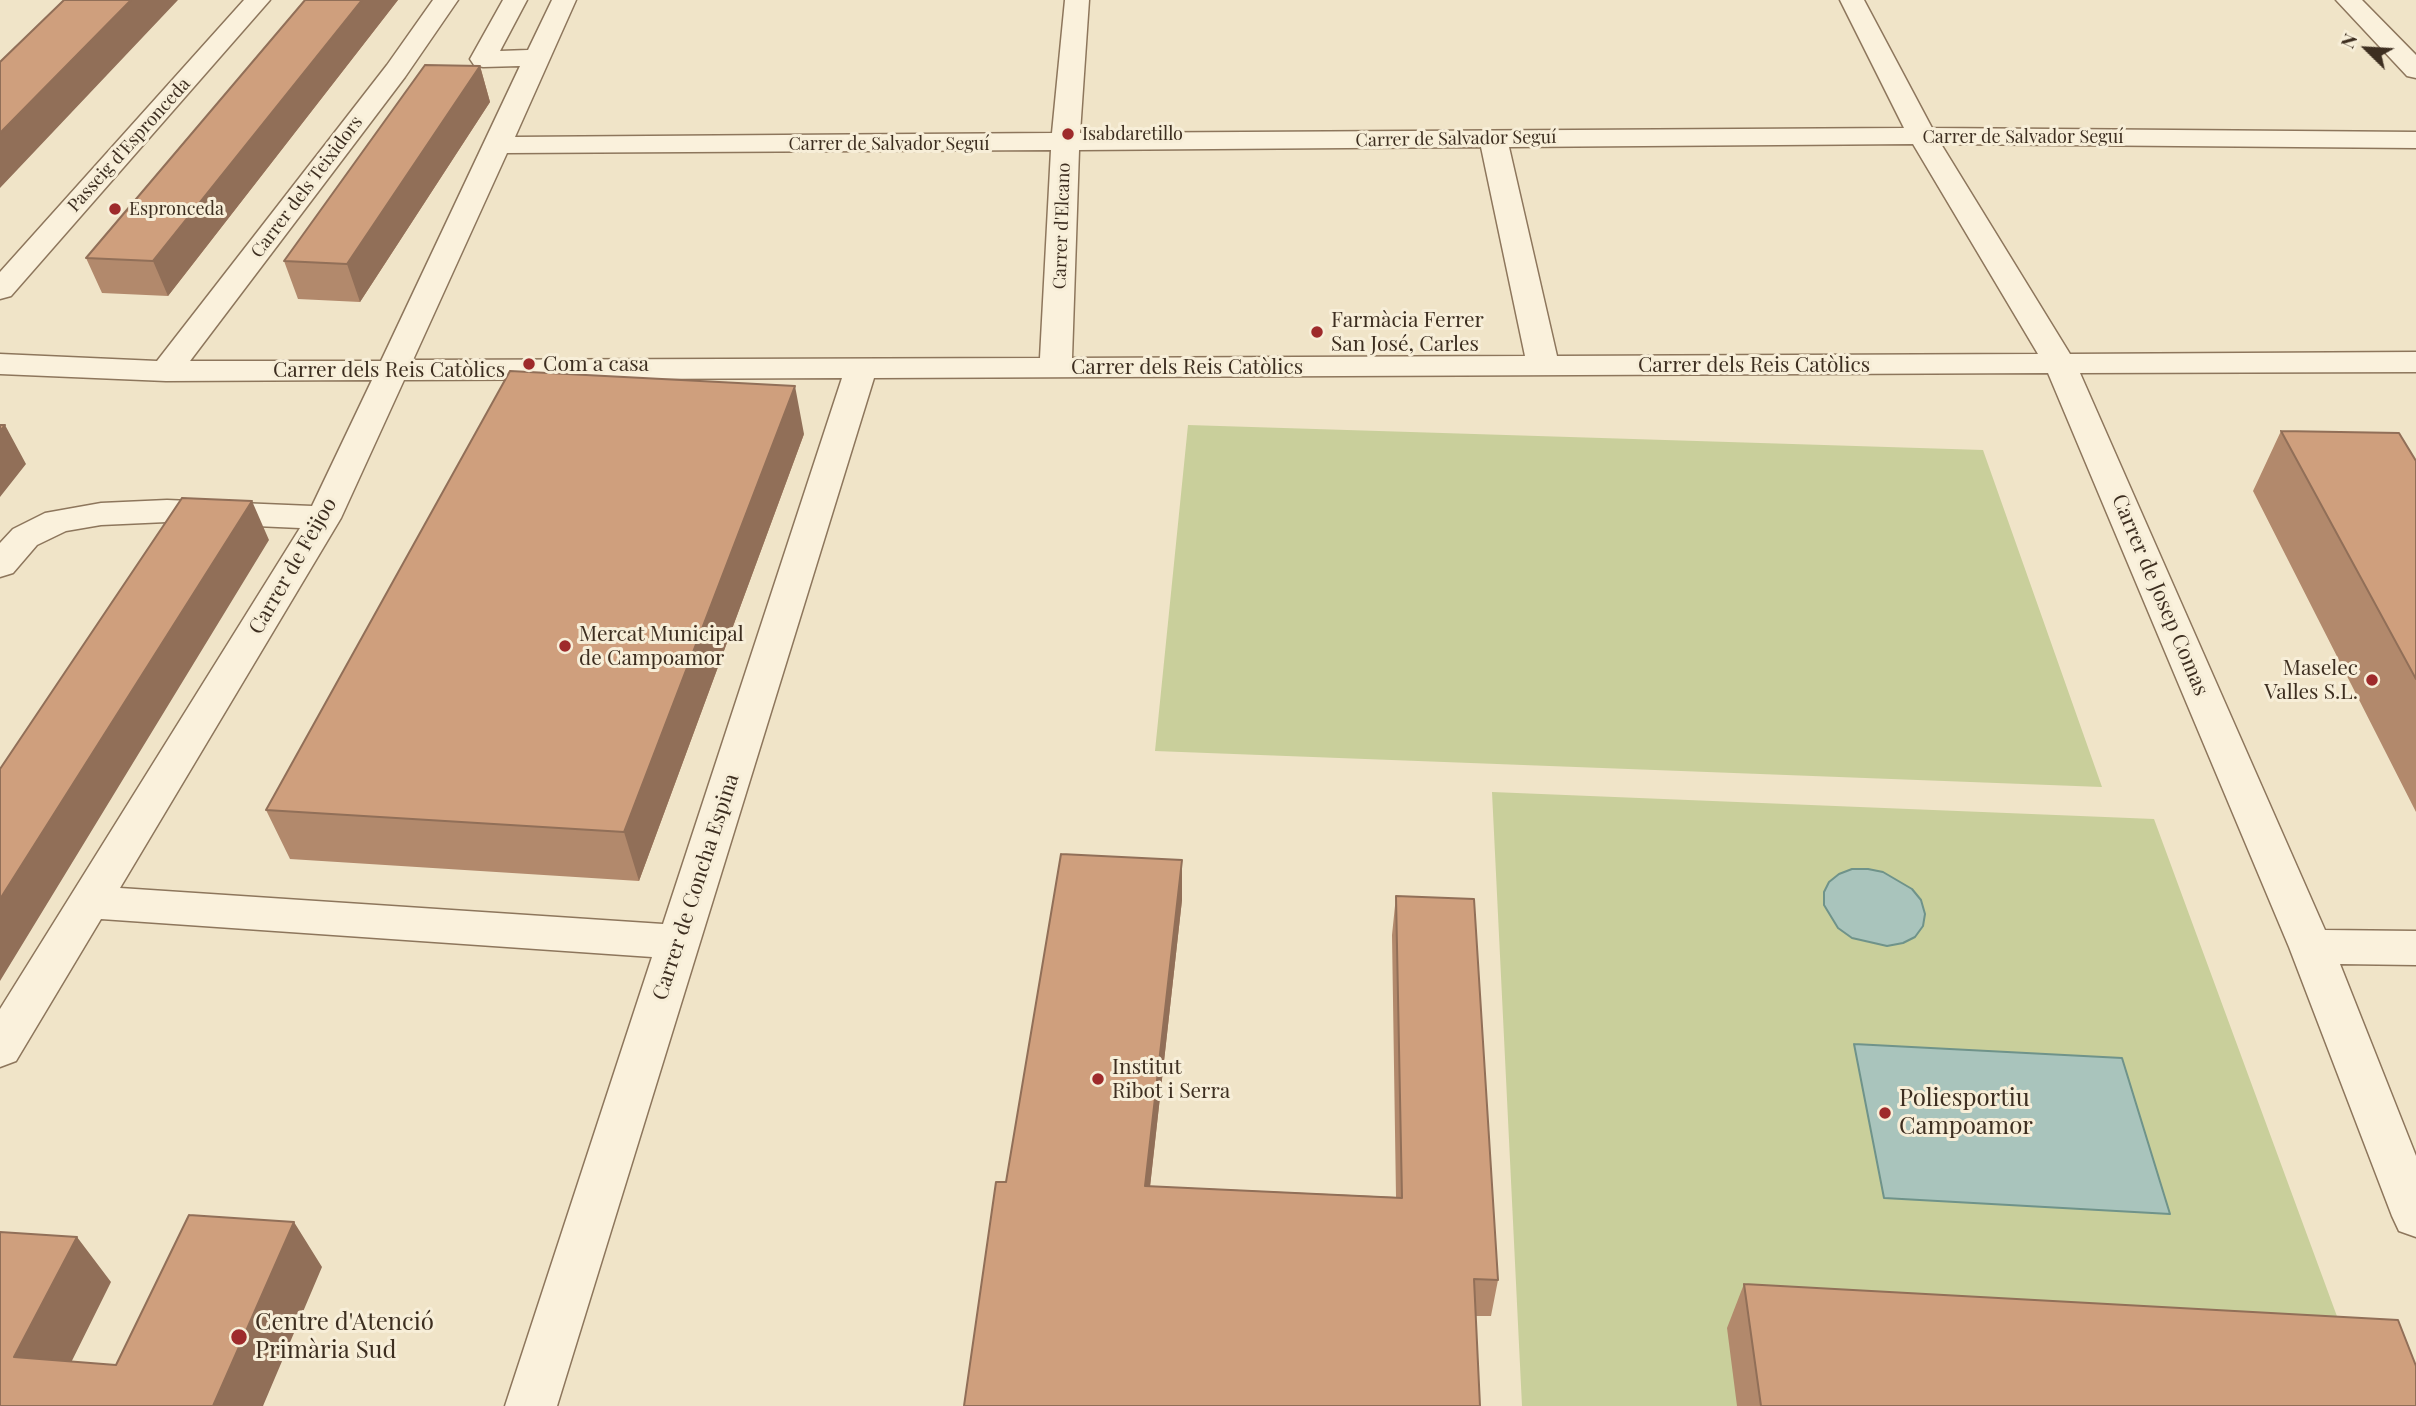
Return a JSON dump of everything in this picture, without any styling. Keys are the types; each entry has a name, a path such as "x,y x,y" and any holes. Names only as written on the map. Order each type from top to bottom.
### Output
{"street":[{"name":"Passeig d'Espronceda","path":"0,290 258,0"},
{"name":"Carrer dels Teixidors","path":"166,371 387,83 446,0"},
{"path":"516,0 483,59 537,58"},
{"name":"Carrer de Feijoo","path":"0,1048 324,518 564,0"},
{"name":"Carrer d'Elcano","path":"1056,368 1065,143 1077,0"},
{"name":"Carrer de Josep Comas","path":"1852,0 1922,136 2061,365 2311,947 2416,1216"},
{"path":"2348,0 2416,70"},
{"name":"Carrer de Salvador Seguí","path":"496,145 1922,136 2416,140"},
{"path":"1493,139 1543,366"},
{"name":"Carrer dels Reis Catòlics","path":"0,365 166,371 2416,362"},
{"name":"Carrer de Concha Espina","path":"531,1406 861,368"},
{"path":"0,565 25,537 57,521 101,514 167,510 324,518"},
{"path":"89,902 679,942"},
{"path":"2311,947 2416,948"}],"green space":[{"path":"1188,425 1983,450 2102,787 1155,751"},
{"name":"Poliesportiu Campoamor","path":"1492,792 2154,819 2370,1406 1522,1406"}],"water":[{"path":"1852,869 1883,872 1912,889 1921,900 1925,914 1923,926 1915,937 1887,946 1852,938 1838,928 1824,905 1824,892 1829,882"},
{"path":"1854,1044 2122,1058 2170,1214 1884,1198"}],"building":[{"path":"64,0 131,0 0,133 0,62"},
{"path":"305,0 362,0 153,261 86,258"},
{"path":"425,65 480,66 347,264 284,261"},
{"name":"Mercat Municipal de Campoamor","path":"510,371 795,386 624,832 266,810"},
{"path":"2281,431 2399,433 2416,461 2416,679"},
{"path":"182,498 252,501 0,899 0,769"},
{"name":"Institut Ribot i Serra","path":"1061,854 1182,860 1145,1186 1402,1198 1396,896 1474,899 1498,1280 1474,1279 1480,1406 964,1406 996,1182 1006,1182"},
{"path":"189,1215 294,1222 213,1406 0,1406 0,1232 77,1237 14,1357 116,1365"},
{"path":"1744,1284 2398,1320 2416,1366 2416,1406 1761,1406"}],"place":[{"name":"Isabdaretillo","path":"1068,134"},
{"name":"Espronceda","path":"115,209"},
{"name":"Farmàcia Ferrer San José, Carles","path":"1317,332"},
{"name":"Com a casa","path":"529,364"},
{"name":"Mercat Municipal de Campoamor","path":"565,646"},
{"name":"Maselec Valles S.L.","path":"2372,680"},
{"name":"Institut Ribot i Serra","path":"1098,1079"},
{"name":"Poliesportiu Campoamor","path":"1885,1113"},
{"name":"Centre d'Atenció Primària Sud","path":"239,1337"}]}
